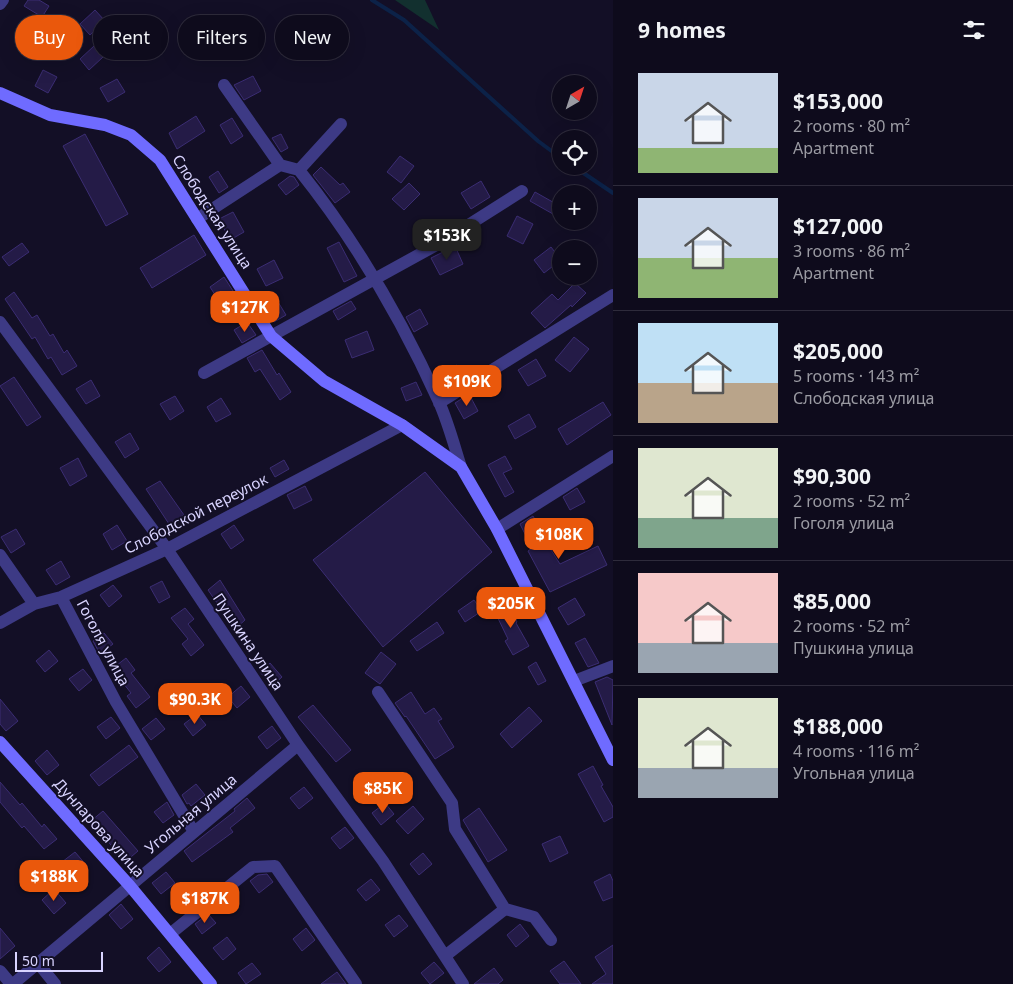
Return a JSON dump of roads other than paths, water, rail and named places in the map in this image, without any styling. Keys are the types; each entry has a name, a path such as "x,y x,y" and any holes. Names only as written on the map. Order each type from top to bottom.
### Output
{"street":[{"path":"0,4 3,0"},
{"path":"224,86 280,165 299,170 334,214 375,279 439,403 462,467"},
{"name":"Слободская улица","path":"0,92 50,115 104,125 131,135 160,160 271,336 324,381 402,425 462,467 497,529 613,760"},
{"path":"299,170 342,124"},
{"path":"197,219 280,165"},
{"path":"204,373 440,243 522,191"},
{"path":"439,403 613,295"},
{"name":"Пушкина улица","path":"0,322 166,548 298,745 383,861 463,984"},
{"name":"Слободской переулок","path":"0,623 34,604 61,597 166,548 402,425"},
{"path":"497,529 613,456"},
{"path":"0,555 34,604"},
{"name":"Гоголя улица","path":"61,597 116,702 194,832"},
{"path":"574,681 613,666"},
{"path":"378,692 452,803 455,829 505,910 534,917 551,940"},
{"name":"Дунларова улица","path":"0,742 130,886 211,984"},
{"name":"Угольная улица","path":"12,984 298,745"},
{"path":"170,934 254,868 275,866 356,984"},
{"path":"445,956 505,910"},
{"path":"38,963 55,984"},
{"path":"0,971 12,984"}],"waterway":[{"path":"372,0 404,20 538,141 552,151"},
{"path":"586,175 613,193"}]}
